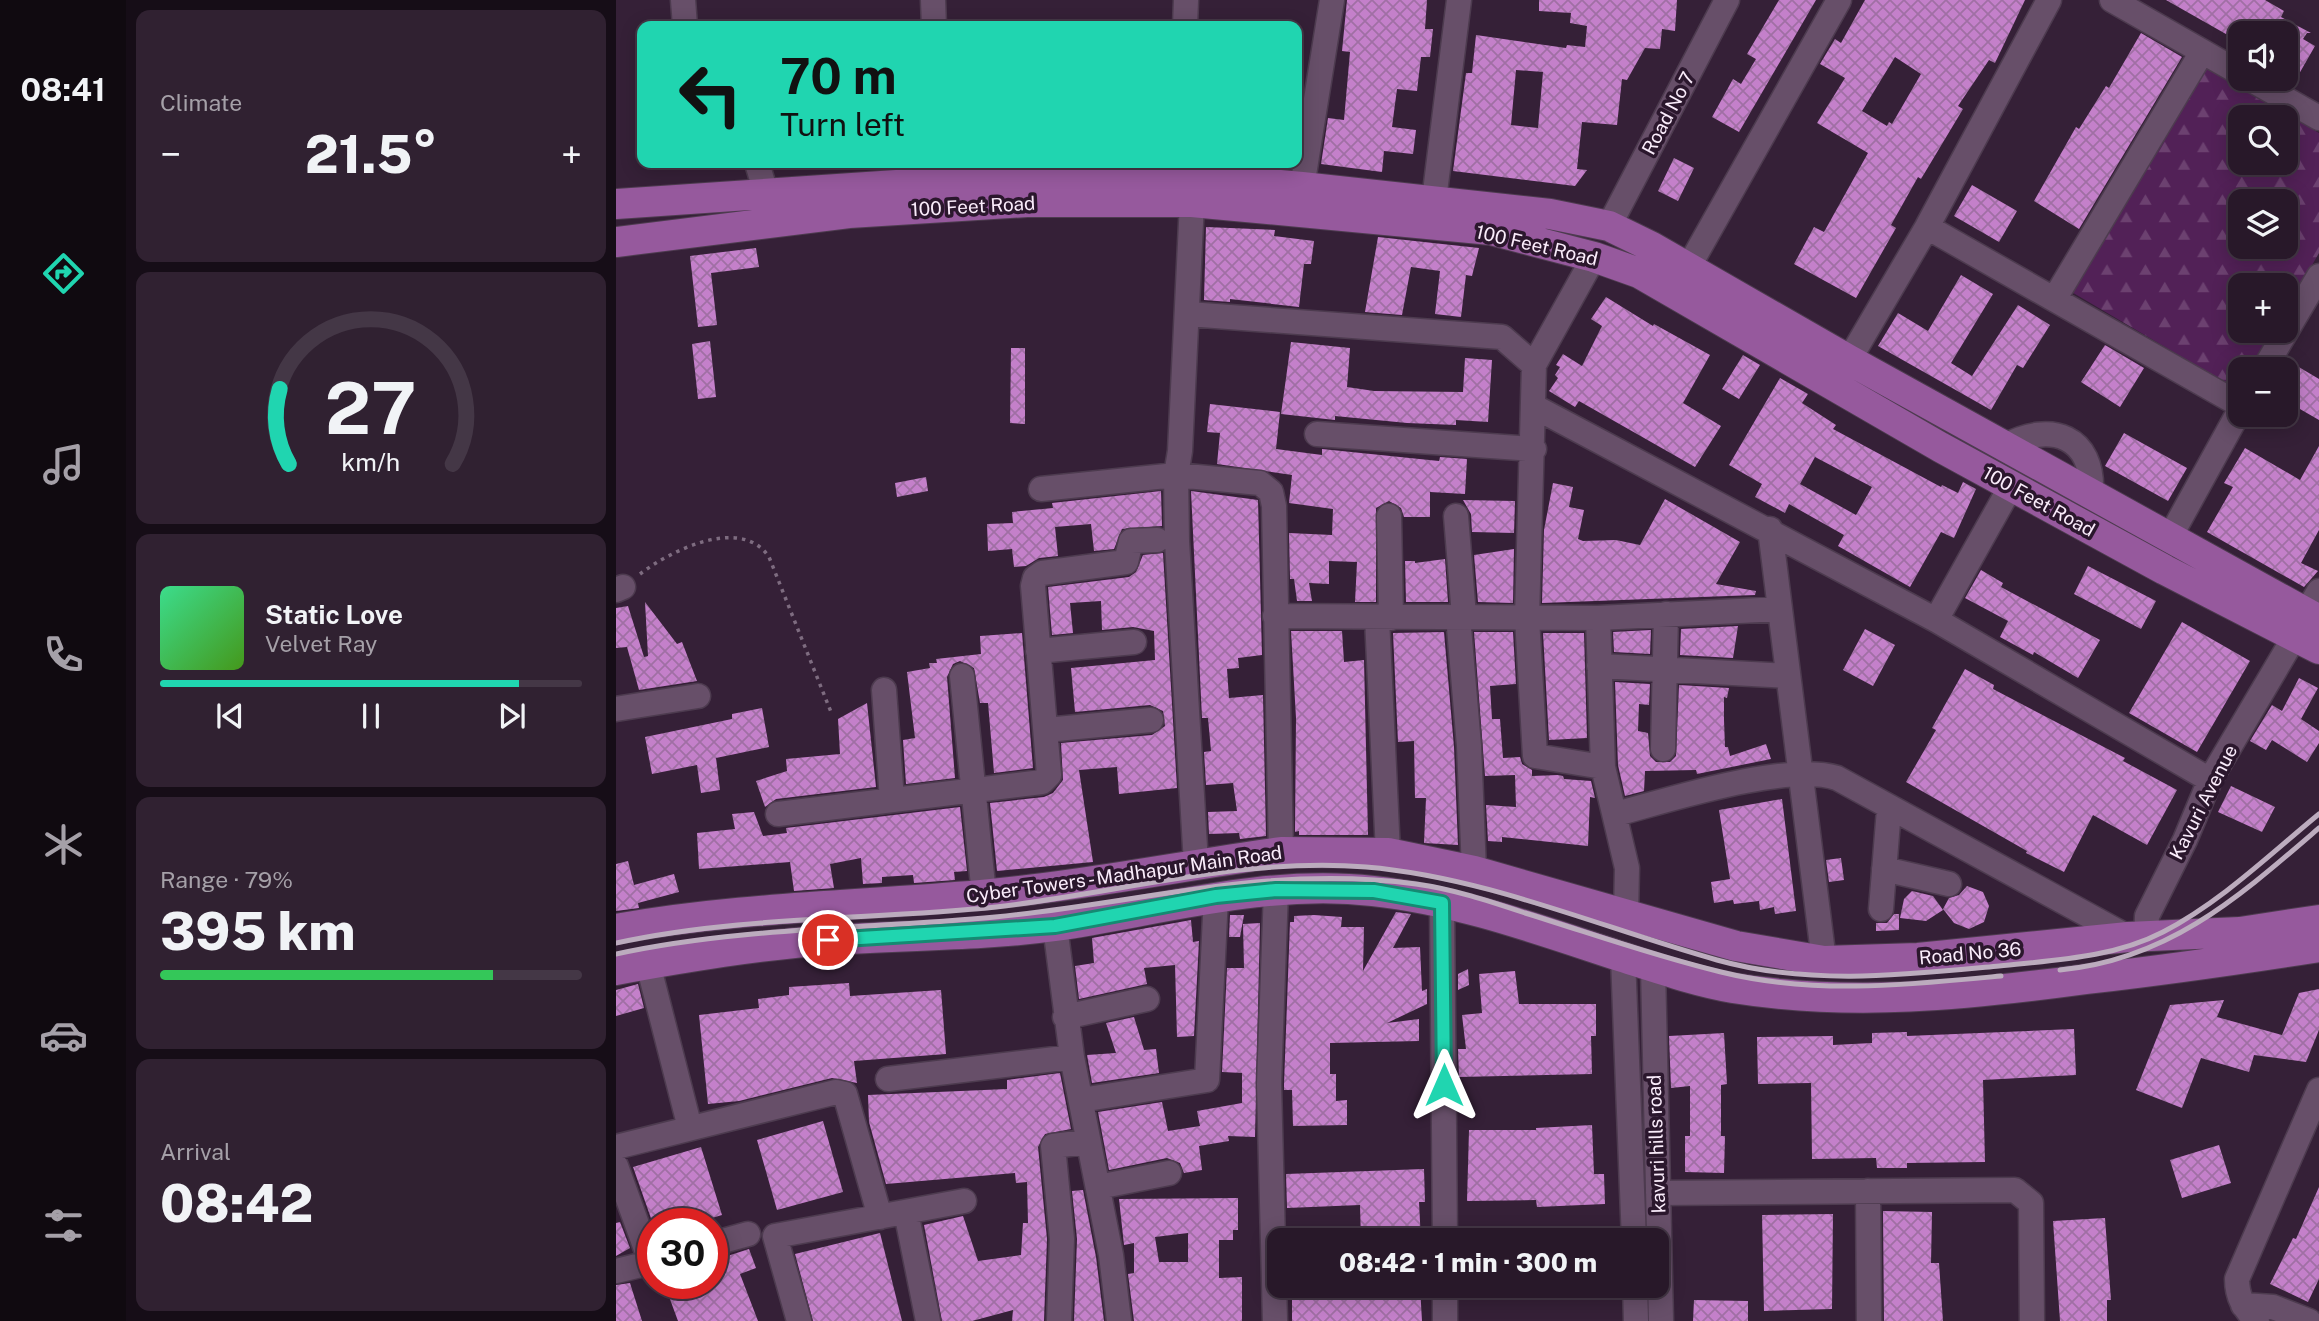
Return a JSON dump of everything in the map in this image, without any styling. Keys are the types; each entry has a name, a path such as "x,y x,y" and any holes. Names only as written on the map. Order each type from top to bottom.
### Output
{"main road":[{"name":"100 Feet Road","path":"616,204 766,193 942,171 1073,173 1302,187 1434,200 1550,214 1609,226 1688,268 1798,347 2011,486 2165,570 2312,622"},
{"name":"100 Feet Road","path":"616,242 849,213 1027,202 1185,180 1491,230 1594,257 1639,273 1798,347 1849,360 2170,537 2312,622"},
{"name":"Cyber Towers - Madhapur Main Road","path":"616,929 687,916 750,910 984,895 1281,852 1388,853 1474,871 1626,914"},
{"name":"Cyber Towers - Madhapur Main Road","path":"616,970 705,953 828,940 1055,926 1216,896 1276,890 1374,891 1442,903 1653,968"},
{"name":"Road No 36","path":"1626,914 1736,946 1824,961 1928,957 2137,937 2240,932 2319,920"},
{"name":"Road No 36","path":"1653,968 1730,987 1807,996 1877,1000 2056,984 2319,947"},
{"path":"1926,997 1928,957"}],"street":[{"path":"683,0 685,21"},
{"path":"933,0 934,21"},
{"path":"1185,21 1186,0"},
{"path":"1302,187 1332,0"},
{"path":"1434,200 1459,0"},
{"name":"Road No 7","path":"1609,226 1727,0"},
{"path":"1688,268 1839,0"},
{"path":"1849,360 1927,227 2049,0"},
{"path":"2112,0 2228,66"},
{"path":"2055,298 2202,51"},
{"path":"2271,91 2319,118"},
{"path":"758,168 766,193"},
{"path":"1185,180 1188,314 1176,475 1177,541 1196,864"},
{"path":"1927,227 2055,298 2228,400"},
{"path":"1594,257 1534,365 1534,449 1527,618 1535,756 1603,766"},
{"path":"2271,357 2319,276"},
{"path":"1188,314 1502,337 1534,365"},
{"path":"1533,406 1770,529 1936,620 2210,780"},
{"path":"2170,537 2229,427"},
{"path":"1317,434 1534,449"},
{"path":"1041,489 1176,475 1260,483 1267,487 1274,506 1281,852"},
{"path":"1936,620 2011,486"},
{"path":"1388,853 1384,618 1389,516"},
{"path":"1456,516 1474,871"},
{"path":"1770,529 1824,961"},
{"path":"778,814 1033,786 1047,778 1035,578 1042,573 1126,562 1131,541 1157,540"},
{"path":"1275,616 1598,618 1780,609"},
{"path":"1663,749 1666,614"},
{"path":"1598,618 1603,766 1627,868 1626,914"},
{"name":"Kavuri Avenue","path":"2137,937 2185,840 2210,780 2312,622"},
{"path":"1038,651 1134,642"},
{"path":"1599,666 1788,676"},
{"path":"962,676 984,895"},
{"path":"884,690 892,800"},
{"path":"616,709 698,696"},
{"path":"1046,730 1151,720"},
{"path":"1616,814 1714,788 1800,773 1822,773 1837,778 1889,809 2137,937"},
{"path":"1881,909 1889,809"},
{"path":"1884,869 1949,884"},
{"path":"1275,1321 1269,1084 1276,890"},
{"path":"1081,1100 1206,1080 1216,896"},
{"path":"1442,903 1445,1228"},
{"path":"1055,926 1065,1017 1086,1142 1111,1255 1119,1321"},
{"name":"kavuri hills road","path":"1623,957 1640,1027 1658,1193 1661,1321"},
{"path":"648,964 690,1128"},
{"name":"kavuri hills road","path":"1634,1228 1640,1027 1653,968"},
{"path":"1065,1017 1147,999"},
{"path":"888,1079 1072,1057"},
{"path":"2309,1321 2273,1307 2250,1313 2237,1279 2319,1090"},
{"path":"616,1147 836,1092 845,1094 880,1217"},
{"path":"1059,1321 1062,1239 1053,1146 1086,1142"},
{"path":"616,1166 637,1222"},
{"path":"1098,1187 1169,1173"},
{"path":"1658,1193 2015,1190 2031,1203 2032,1321"},
{"path":"1868,1191 1869,1321"},
{"path":"799,1321 775,1236 964,1201"},
{"path":"906,1212 928,1321"},
{"path":"728,1240 748,1234"},
{"path":"616,1271 637,1266"},
{"path":"1445,1298 1446,1321"},
{"path":"1635,1298 1636,1321"}],"path":[{"path":"620,589 657,561 686,548 730,537 746,539 762,547 831,712"}],"green space":[{"path":"2204,66 2228,80 2228,91 2247,91 2271,105 2228,105 2228,175 2298,175 2298,121 2319,133 2319,253 2298,289 2298,273 2228,273 2228,343 2266,343 2257,357 2228,357 2228,384 2070,291"}],"building":[{"path":"1347,0 1427,0 1425,29 1433,29 1430,57 1421,57 1417,91 1397,89 1392,127 1416,130 1413,154 1384,151 1382,172 1321,164 1328,118 1344,120 1350,52 1342,51"},
{"path":"1539,0 1677,0 1675,31 1662,29 1660,49 1645,48 1627,80 1622,79 1617,125 1582,122 1577,169 1587,170 1575,186 1453,171 1466,73 1472,73 1476,35 1566,48 1567,45 1585,47 1587,26 1570,23 1571,13 1539,11","holes":["1516,70 1543,72 1538,128 1511,125"]},
{"path":"1779,0 1816,0 1739,132 1712,117 1733,79 1741,84 1756,59 1747,54"},
{"path":"1865,0 2025,0 1995,63 1989,60 1958,106 1963,109 1921,179 1918,177 1891,225 1896,228 1856,298 1794,264 1814,227 1824,232 1868,153 1817,123 1845,78 1820,64 1835,39 1841,43","holes":["1895,57 1921,74 1892,124 1889,122 1887,126 1862,111"]},
{"path":"2166,0 2265,0 2284,11 2281,17 2288,21 2228,21 2228,35"},
{"path":"2298,26 2311,33 2307,33 2303,39 2315,46 2299,74"},
{"path":"2141,33 2182,57 2079,229 2034,201 2076,127 2079,129 2106,86 2109,88"},
{"path":"1674,158 1694,168 1678,201 1658,191"},
{"path":"1972,185 2017,211 1999,242 1954,216"},
{"path":"1206,227 1275,230 1274,236 1314,241 1311,264 1304,264 1299,307 1230,299 1230,302 1204,300"},
{"path":"1378,237 1479,248 1472,276 1466,275 1461,317 1435,314 1440,271 1411,267 1402,315 1365,312"},
{"path":"756,248 759,267 711,273 717,325 698,327 690,256"},
{"path":"1961,275 1993,294 1951,363 1972,376 2018,305 2050,325 2023,368 2017,365 1991,410 1878,346 1898,313 1928,331"},
{"path":"1606,297 1653,326 1654,324 1710,355 1683,403 1721,426 1695,467 1579,401 1575,407 1549,391 1558,378 1555,375 1560,367 1556,365 1563,354 1582,366 1602,326 1591,319"},
{"path":"710,341 716,397 698,399 692,344"},
{"path":"1291,342 1350,348 1347,387 1374,391 1463,392 1465,358 1492,360 1488,422 1456,420 1456,425 1335,416 1335,420 1281,414"},
{"path":"2105,345 2144,368 2120,407 2081,382"},
{"path":"1011,348 1025,348 1025,424 1010,423"},
{"path":"1743,355 1760,365 1739,399 1722,389"},
{"path":"2298,367 2319,379 2319,420 2298,408"},
{"path":"1780,378 1808,394 1802,403 1836,425 1833,429 1941,487 1942,485 1958,493 1963,482 1976,489 1954,538 1941,532 1910,587 1838,546 1844,535 1789,504 1785,513 1755,497 1762,484 1729,465","holes":["1815,457 1872,487 1856,515 1800,484"]},
{"path":"1210,404 1280,412 1276,449 1322,455 1322,449 1439,461 1440,457 1467,459 1465,494 1430,492 1430,517 1404,517 1401,508 1389,501 1376,508 1376,602 1355,602 1357,562 1329,561 1329,584 1309,583 1312,601 1297,601 1294,579 1290,579 1289,533 1332,535 1333,509 1289,503 1292,475 1217,464 1220,433 1207,432"},
{"path":"2124,433 2187,468 2168,501 2105,466"},
{"path":"2319,446 2319,530 2301,563 2318,571 2304,587 2207,532 2233,487 2224,483 2245,448 2300,480"},
{"path":"926,477 928,491 897,497 895,483"},
{"path":"1553,483 1573,487 1569,507 1584,510 1578,539 1583,541 1616,540 1640,545 1665,499 1740,542 1716,584 1756,591 1755,595 1542,603 1544,530"},
{"path":"1161,491 1162,526 1122,529 1114,549 1094,551 1091,524 1055,527 1058,556 1039,558 1026,566 1014,567 1012,549 988,551 987,524 1013,523 1012,512 1053,508 1052,503"},
{"path":"1191,491 1258,500 1262,655 1238,658 1239,668 1227,669 1229,698 1263,695 1266,836 1240,839 1239,833 1209,834 1208,812 1237,811 1233,783 1206,785 1204,752 1211,751 1208,718 1202,718"},
{"path":"1463,500 1515,501 1514,533 1472,532 1471,514"},
{"path":"1514,549 1513,603 1478,602 1474,555"},
{"path":"1163,553 1177,788 1119,794 1117,767 1079,770 1093,862 997,871 990,803 1044,797 1053,793 1063,780 1061,743 1152,735 1165,726 1163,711 1150,705 1075,712 1071,668 1155,660 1154,631 1133,627 1102,630 1101,601 1070,603 1073,633 1052,635 1048,587 1129,577 1136,572 1143,555"},
{"path":"1445,559 1448,602 1406,602 1405,561 1415,563"},
{"path":"2088,566 2156,601 2141,629 2074,594"},
{"path":"1981,570 2003,583 2001,587 2100,640 2078,678 2034,652 2033,655 2000,637 2008,621 1965,598"},
{"path":"645,602 677,644 682,642 697,681 639,690 627,647 616,648 616,608 628,606 644,657 648,656"},
{"path":"2182,622 2250,661 2197,752 2129,713"},
{"path":"1738,626 1733,658 1680,655 1681,629"},
{"path":"1865,629 1895,645 1873,686 1843,670"},
{"path":"1651,630 1650,654 1614,652 1613,632"},
{"path":"1291,631 1342,631 1344,662 1364,660 1368,835 1299,835 1299,831 1295,832 1296,718"},
{"path":"1444,632 1454,747 1458,845 1424,843 1426,798 1415,798 1414,741 1398,742 1393,633"},
{"path":"1474,632 1513,632 1516,684 1490,686 1492,719 1500,719 1503,758 1520,757 1522,764 1532,770 1532,776 1558,775 1564,779 1591,781 1595,798 1590,797 1588,846 1502,837 1502,842 1488,841 1486,805 1516,807 1515,775 1485,776"},
{"path":"1022,633 1033,768 994,773 988,703 980,703 974,668 960,661 953,664 947,677 955,778 906,784 903,740 915,738 907,672 930,668 929,663 937,663 936,659 981,654 980,636"},
{"path":"1543,633 1584,633 1587,738 1549,740"},
{"path":"1965,669 1994,685 1993,689 2125,758 2123,761 2177,790 2147,845 2093,815 2064,872 2026,853 2027,851 1906,782 1936,730 1932,728"},
{"path":"2299,678 2318,688 2301,719 2319,731 2319,743 2307,762 2272,740 2266,750 2250,741 2272,705 2282,711"},
{"path":"1615,682 1650,684 1649,705 1639,704 1638,731 1648,733 1650,756 1656,762 1670,762 1676,756 1679,685 1729,688 1727,698 1724,697 1724,720 1725,747 1728,747 1730,756 1766,744 1771,759 1697,774 1696,770 1645,771 1644,791 1625,796 1618,765"},
{"path":"867,703 876,787 776,799 765,807 756,781 787,771 786,759 840,754 838,719"},
{"path":"762,708 769,747 716,758 720,790 701,793 697,765 652,774 645,737 732,719 732,714"},
{"path":"2231,786 2275,807 2262,832 2218,812"},
{"path":"1782,799 1796,911 1775,914 1774,907 1760,910 1759,901 1734,904 1733,900 1714,903 1711,882 1730,879 1719,810"},
{"path":"960,807 967,871 954,872 955,880 914,883 913,875 882,877 882,883 863,884 861,858 830,864 834,888 794,891 790,862 699,869 697,833 735,829 732,814 754,812 763,836 787,833 786,828"},
{"path":"1841,858 1844,880 1829,882 1826,860"},
{"path":"628,861 634,885 674,874 679,892 638,903 639,908 616,911 616,864"},
{"path":"1967,886 1983,892 1989,906 1984,922 1969,929 1954,923 1943,909 1949,898 1959,895"},
{"path":"1912,891 1933,896 1943,910 1926,921 1900,918 1904,899"},
{"path":"1396,912 1411,914 1393,948 1420,947 1422,991 1427,989 1427,1004 1387,1023 1419,1019 1419,1041 1330,1043 1330,1074 1336,1074 1336,1101 1347,1100 1347,1125 1293,1126 1292,1090 1284,1090 1290,922 1294,922 1294,916 1314,915 1342,917 1341,927 1364,927 1363,971"},
{"path":"1894,914 1899,914 1899,930 1876,931 1876,923 1887,923"},
{"path":"1230,915 1244,915 1240,937 1229,937"},
{"path":"1191,920 1193,942 1199,941 1194,1036 1177,1037 1175,965 1144,968 1147,984 1079,999 1075,966 1094,963 1092,938"},
{"path":"1260,923 1255,1137 1228,1136 1229,1141 1199,1146 1202,1170 1184,1173 1180,1163 1167,1158 1109,1170 1098,1112 1162,1102 1168,1131 1200,1126 1197,1111 1242,1103 1242,1073 1222,1072 1227,968 1244,968 1243,924"},
{"path":"1468,969 1469,985 1458,990 1458,974"},
{"path":"1515,971 1519,1004 1596,1004 1596,1036 1591,1036 1592,1074 1459,1077 1458,1049 1466,1049 1462,1015 1482,1013 1479,974"},
{"path":"849,983 850,996 941,990 946,1054 854,1061 857,1083 832,1078 739,1101 708,1104 699,1015 759,1008 758,999 789,995 789,987"},
{"path":"638,984 644,1008 616,1016 616,990"},
{"path":"2319,989 2319,1030 2306,1062 2254,1055 2249,1072 2201,1058 2182,1108 2136,1090 2170,1005 2224,1000 2217,1017 2282,1035 2299,993"},
{"path":"1134,1017 1144,1050 1156,1049 1159,1073 1092,1083 1087,1055 1116,1053 1106,1023"},
{"path":"2074,1029 2076,1075 1983,1080 1985,1162 1907,1163 1907,1168 1877,1168 1876,1158 1812,1159 1811,1083 1758,1084 1757,1037 1833,1036 1833,1045 1872,1043 1872,1033 1907,1032 1907,1036"},
{"path":"1724,1033 1727,1084 1721,1085 1721,1136 1725,1136 1724,1173 1685,1172 1685,1136 1690,1136 1690,1086 1671,1088 1669,1036"},
{"path":"1060,1073 1071,1129 1045,1134 1038,1147 1047,1239 1044,1321 1012,1321 1013,1310 972,1321 942,1321 924,1225 963,1216 978,1261 1021,1255 1023,1223 1028,1223 1027,1182 1016,1183 1015,1173 886,1184 869,1122 868,1095 1007,1089 1007,1080"},
{"path":"823,1121 843,1192 777,1210 757,1140"},
{"path":"1592,1125 1594,1174 1604,1174 1605,1204 1537,1207 1536,1200 1467,1201 1469,1130 1536,1130"},
{"path":"2219,1145 2231,1183 2182,1198 2170,1160"},
{"path":"701,1147 720,1208 647,1208 633,1167"},
{"path":"1424,1169 1425,1202 1419,1202 1420,1228 1361,1228 1360,1205 1287,1208 1286,1174"},
{"path":"2319,1187 2319,1279 2308,1302 2270,1284 2293,1238 2296,1239"},
{"path":"1083,1190 1096,1257 1104,1321 1074,1321 1077,1239 1072,1191"},
{"path":"1238,1198 1238,1230 1233,1230 1233,1240 1219,1240 1219,1278 1242,1277 1242,1321 1134,1321 1128,1274 1134,1273 1134,1243 1124,1245 1119,1199","holes":["1188,1233 1188,1262 1159,1262 1155,1237"]},
{"path":"1883,1211 1932,1212 1931,1263 1939,1263 1943,1321 1884,1321"},
{"path":"1833,1214 1832,1309 1764,1311 1762,1215"},
{"path":"2105,1218 2111,1300 2107,1300 2107,1321 2060,1321 2053,1221"},
{"path":"620,1222 630,1248 616,1256 616,1223"},
{"path":"880,1233 902,1321 813,1321 795,1254"},
{"path":"749,1249 756,1268 740,1274 758,1321 678,1321 670,1299 728,1299 728,1256"},
{"path":"630,1283 642,1321 616,1321 616,1285"},
{"path":"1292,1298 1421,1298 1422,1321 1292,1321"},
{"path":"1694,1300 1748,1301 1748,1321 1693,1321"}],"railway":[{"path":"616,943 663,934 758,923 996,907 1180,878 1273,867 1320,865 1366,867 1455,881 1543,905 1717,960 1752,968 1822,976 1928,973 2104,953 2144,941 2205,907 2319,814"},
{"path":"2060,970 2099,964 2169,939 2231,900 2319,828"},
{"path":"616,954 663,945 757,934 1049,911 1256,882 1361,879 1416,884 1457,892 1671,959 1756,979 1791,984 1861,986 2001,976"}],"route":[{"path":"828,940 992,932 1055,926 1216,896 1276,890 1327,888 1374,891 1442,903 1444,1085"}]}
